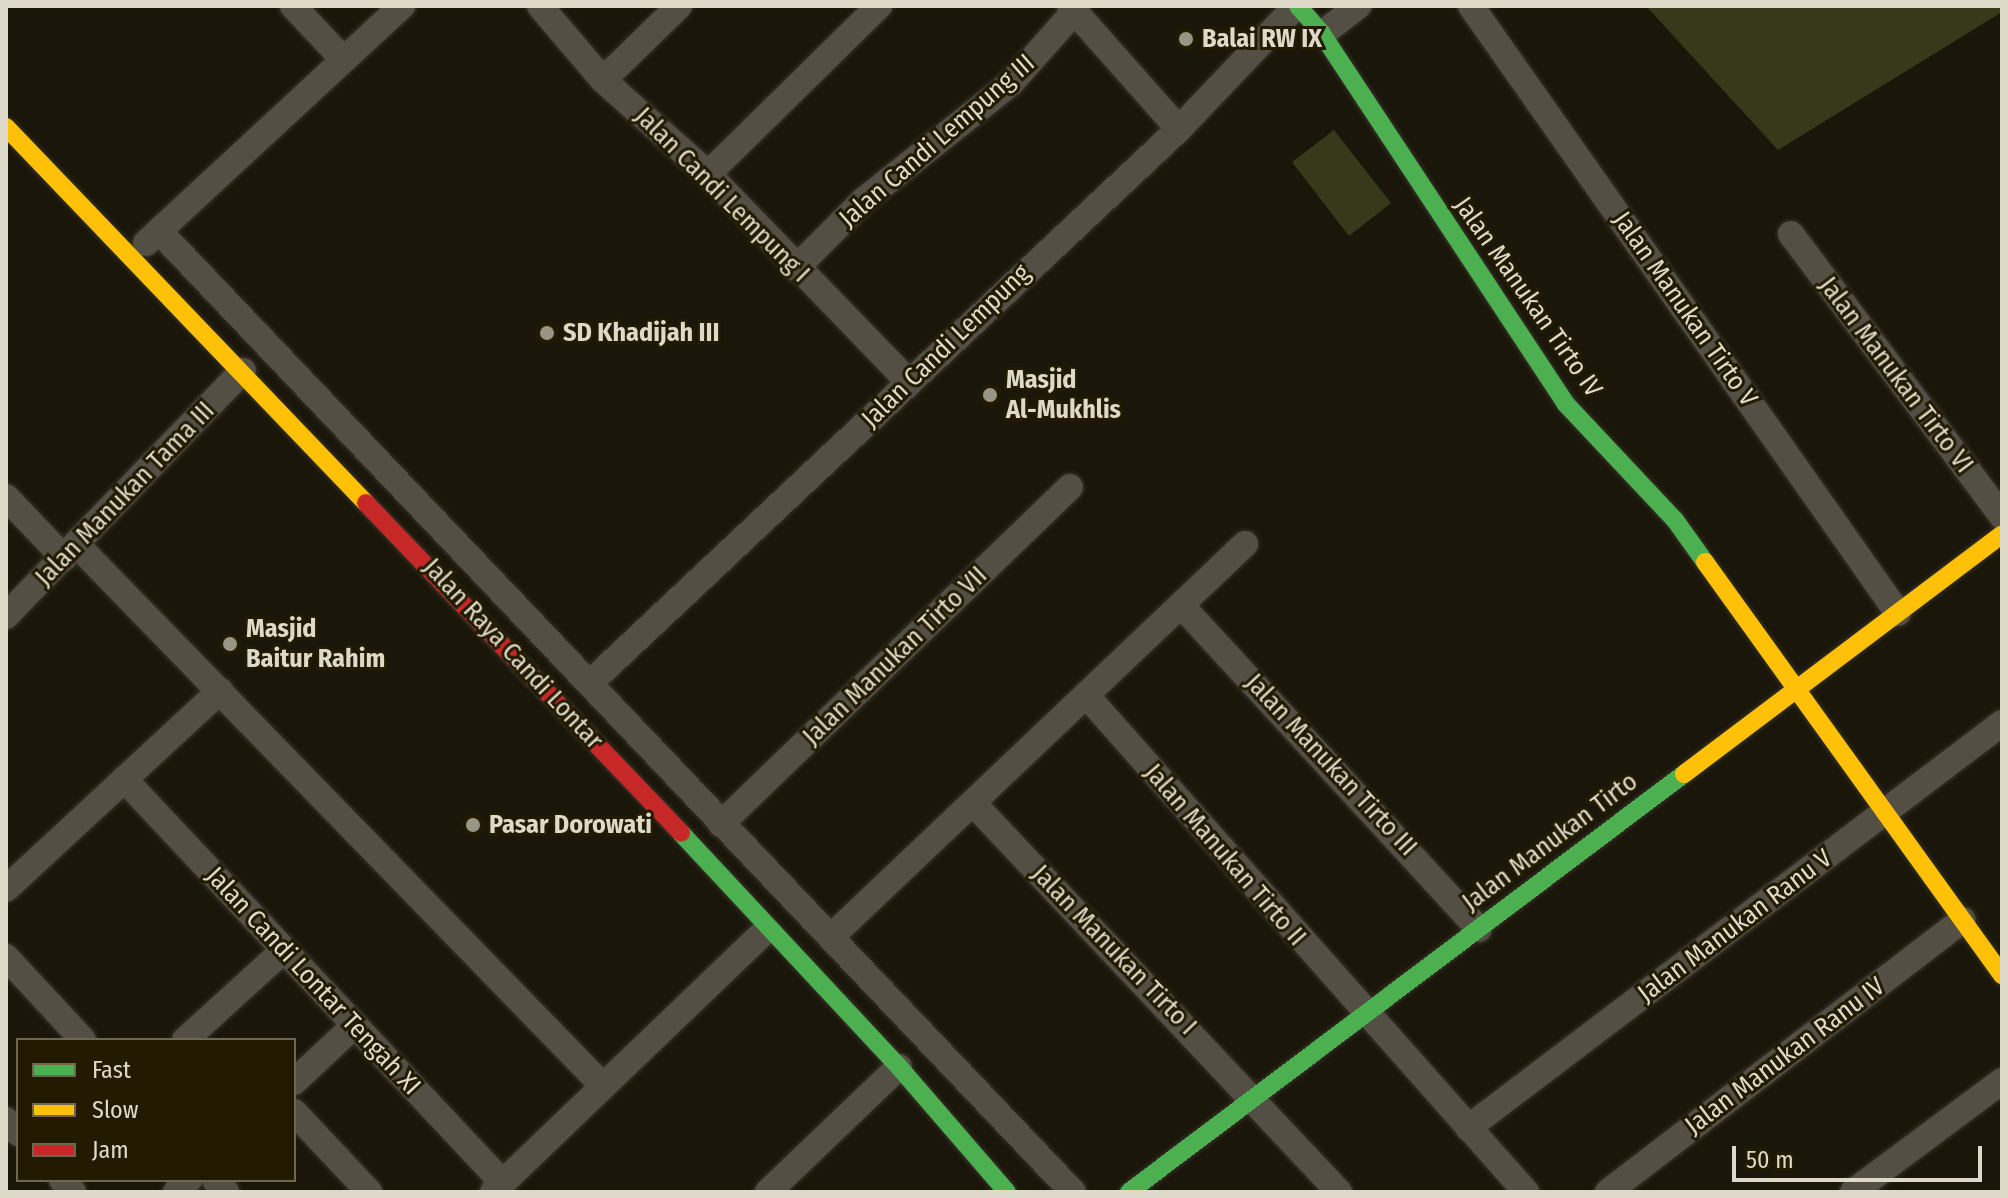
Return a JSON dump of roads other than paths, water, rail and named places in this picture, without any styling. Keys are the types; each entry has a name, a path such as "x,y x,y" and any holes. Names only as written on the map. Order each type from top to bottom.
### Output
{"street":[{"path":"293,6 343,59"},
{"path":"133,255 402,6"},
{"name":"Jalan Candi Lempung I","path":"540,6 603,80 708,174 909,382"},
{"path":"603,80 679,6"},
{"path":"708,174 879,6"},
{"name":"Jalan Manukan Tirto IV","path":"1297,6 1322,34 1565,403 1675,520 1799,688 1883,814 2002,975"},
{"name":"Jalan Candi Lempung","path":"591,682 1179,129 1297,6"},
{"path":"1322,34 1358,6"},
{"name":"Jalan Manukan Tirto V","path":"1471,6 1898,613"},
{"path":"1072,8 1179,129"},
{"name":"Jalan Candi Lempung III","path":"796,268 864,200 1011,83 1072,8"},
{"name":"Jalan Raya Candi Lontar","path":"6,127 133,255 494,633 766,930 899,1067 1007,1192"},
{"name":"Jalan Raya Candi Lontar","path":"159,231 1073,1192"},
{"name":"Jalan Manukan Tirto VI","path":"1791,234 2002,516"},
{"name":"Jalan Manukan Tama III","path":"6,616 243,371"},
{"path":"289,420 317,394"},
{"name":"Jalan Manukan Tirto VII","path":"686,841 716,819 1070,487"},
{"path":"6,497 70,551 220,691 603,1086"},
{"name":"Jalan Manukan Tirto","path":"1129,1192 2002,534"},
{"path":"831,937 1245,544"},
{"name":"Jalan Manukan Tirto III","path":"1181,605 1479,929"},
{"path":"494,633 518,610"},
{"path":"6,889 220,691"},
{"name":"Jalan Manukan Tirto II","path":"1086,695 1365,1015 1526,1192"},
{"name":"Jalan Manukan Ranu V","path":"1468,1128 1883,814 1998,734"},
{"path":"613,760 639,736"},
{"name":"Jalan Candi Lontar Tengah XI","path":"124,779 355,1025 498,1187"},
{"name":"Jalan Manukan Tirto I","path":"973,803 1255,1098 1339,1192"},
{"name":"Jalan Manukan Ranu IV","path":"1608,1192 1963,920"},
{"path":"498,1187 766,930"},
{"path":"187,1038 284,950"},
{"path":"6,957 81,1038"},
{"path":"296,1080 355,1025"},
{"path":"768,1192 899,1067"},
{"path":"1853,1192 2002,1081"},
{"path":"296,1114 369,1192"}],"place":[{"name":"Balai RW IX","path":"1186,39"},
{"name":"SD Khadijah III","path":"547,333"},
{"name":"Masjid Al-Mukhlis","path":"990,395"},
{"name":"Masjid Baitur Rahim","path":"230,644"},
{"name":"Pasar Dorowati","path":"473,825"}]}
